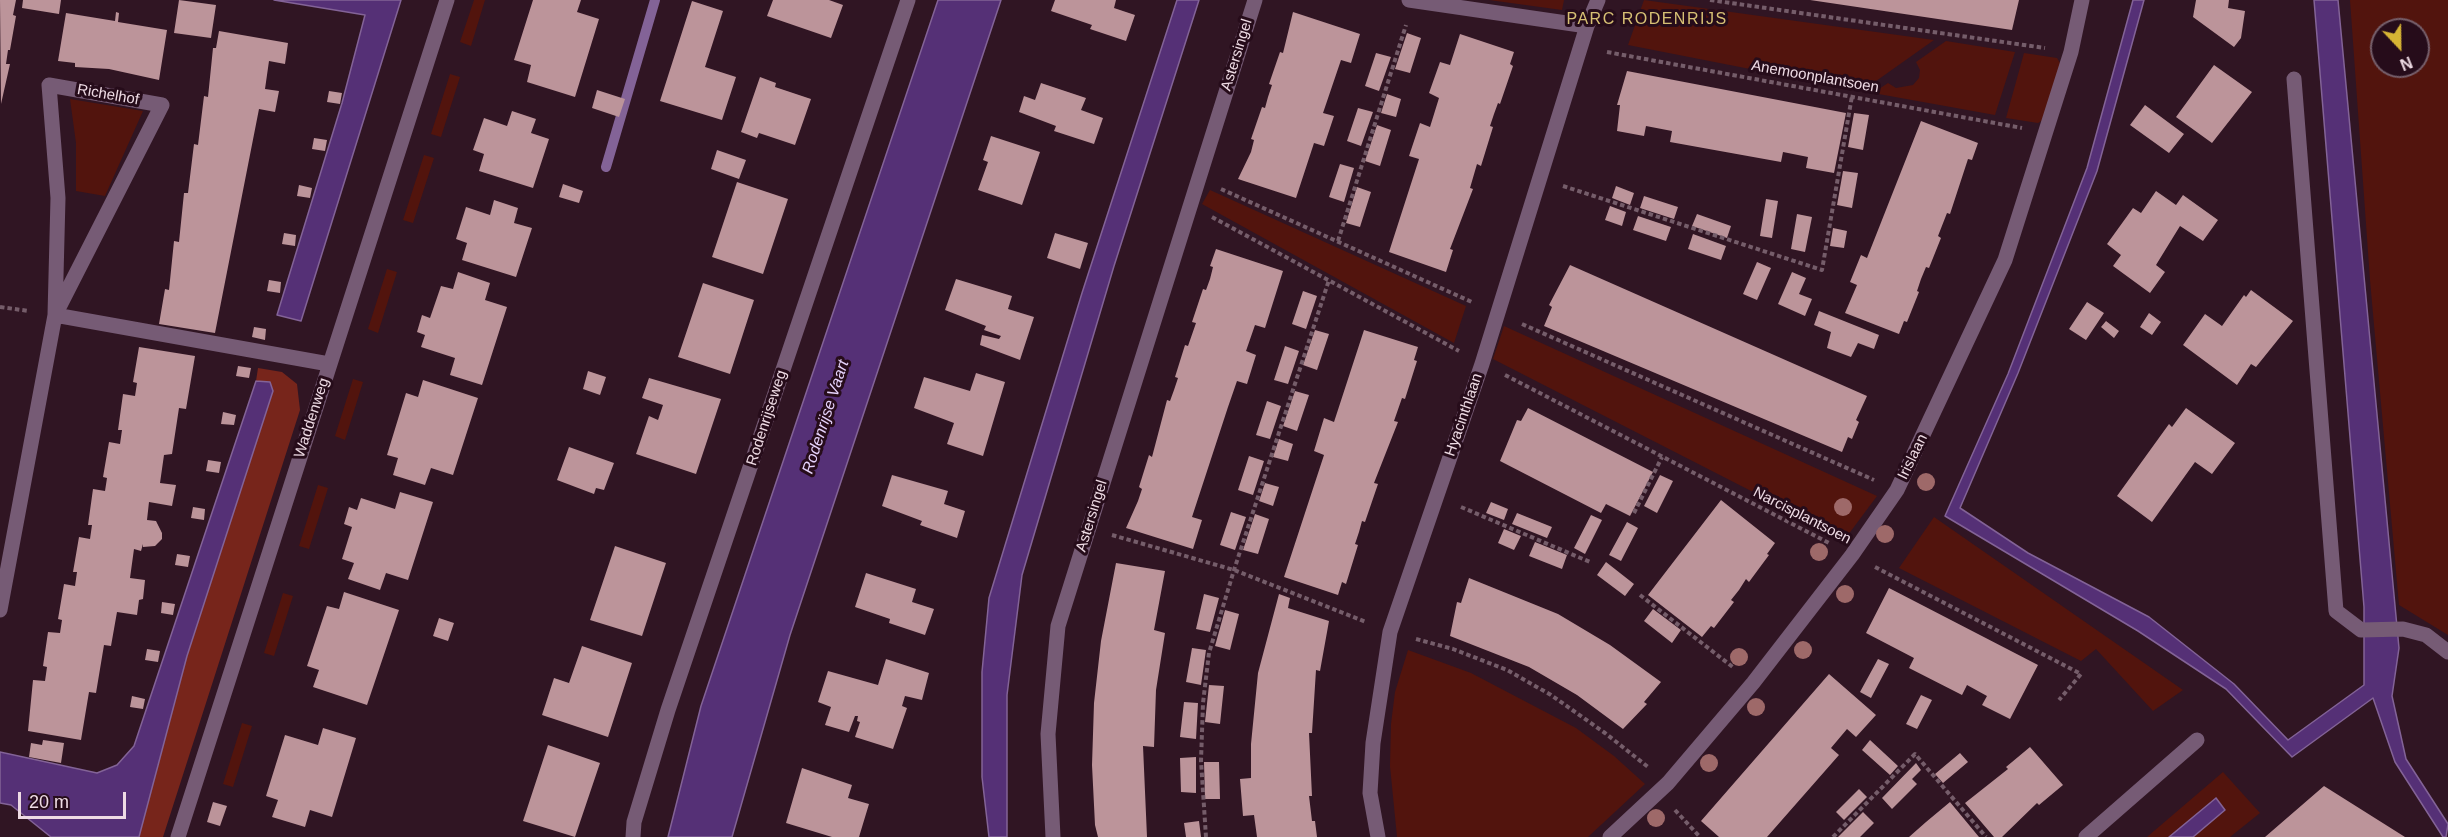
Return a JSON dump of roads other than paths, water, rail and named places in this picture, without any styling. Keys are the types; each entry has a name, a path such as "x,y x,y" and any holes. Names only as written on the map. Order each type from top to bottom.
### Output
{"street":[{"name":"Waddenweg","path":"178,837 447,0"},
{"name":"Rodenrijseweg","path":"633,837 634,822 668,710 908,0"},
{"name":"Astersingel","path":"1053,837 1048,734 1058,626 1255,0"},
{"path":"1412,0 1587,26"},
{"name":"Hyacinthlaan","path":"1378,837 1370,794 1373,743 1390,632 1482,364 1580,47 1598,0"},
{"name":"Irislaan","path":"1610,837 1659,792 1753,683 1852,555 1897,490 2005,260 2072,52 2082,0"},
{"path":"2294,79 2336,611 2361,630 2403,629 2426,635 2448,651"},
{"name":"Richelhof","path":"0,610 56,315 58,198 49,85 162,105 56,315"},
{"path":"56,315 329,364"},
{"path":"2086,837 2197,740"}],"water":[{"path":"274,0 401,0 301,321 277,315 342,103 365,15"},
{"name":"Rodenrijse Vaart","path":"938,0 1001,0 790,635 732,837 668,837 701,706"},
{"path":"1177,0 1199,0 1114,266 1022,575 1007,695 1007,837 989,837 982,777 982,672 989,598 1082,293"},
{"path":"2133,0 2144,0 2097,171 2018,373 1960,508 2028,553 2149,617 2234,684 2288,740 2364,685 2364,607 2314,0 2338,0 2399,648 2392,696 2406,759 2448,824 2446,837 2443,837 2395,762 2373,698 2292,757 2226,689 2138,631 1945,516 2008,374 2087,168"},
{"path":"256,381 270,382 273,391 187,656 139,837 51,837 11,805 0,803 0,752 97,773 117,765 134,746"},
{"path":"2216,798 2225,810 2193,837 2169,837"}],"waterway":[{"path":"606,167 655,0"}],"district":[{"name":"PARC RODENRIJS","path":"1647,20"}]}
